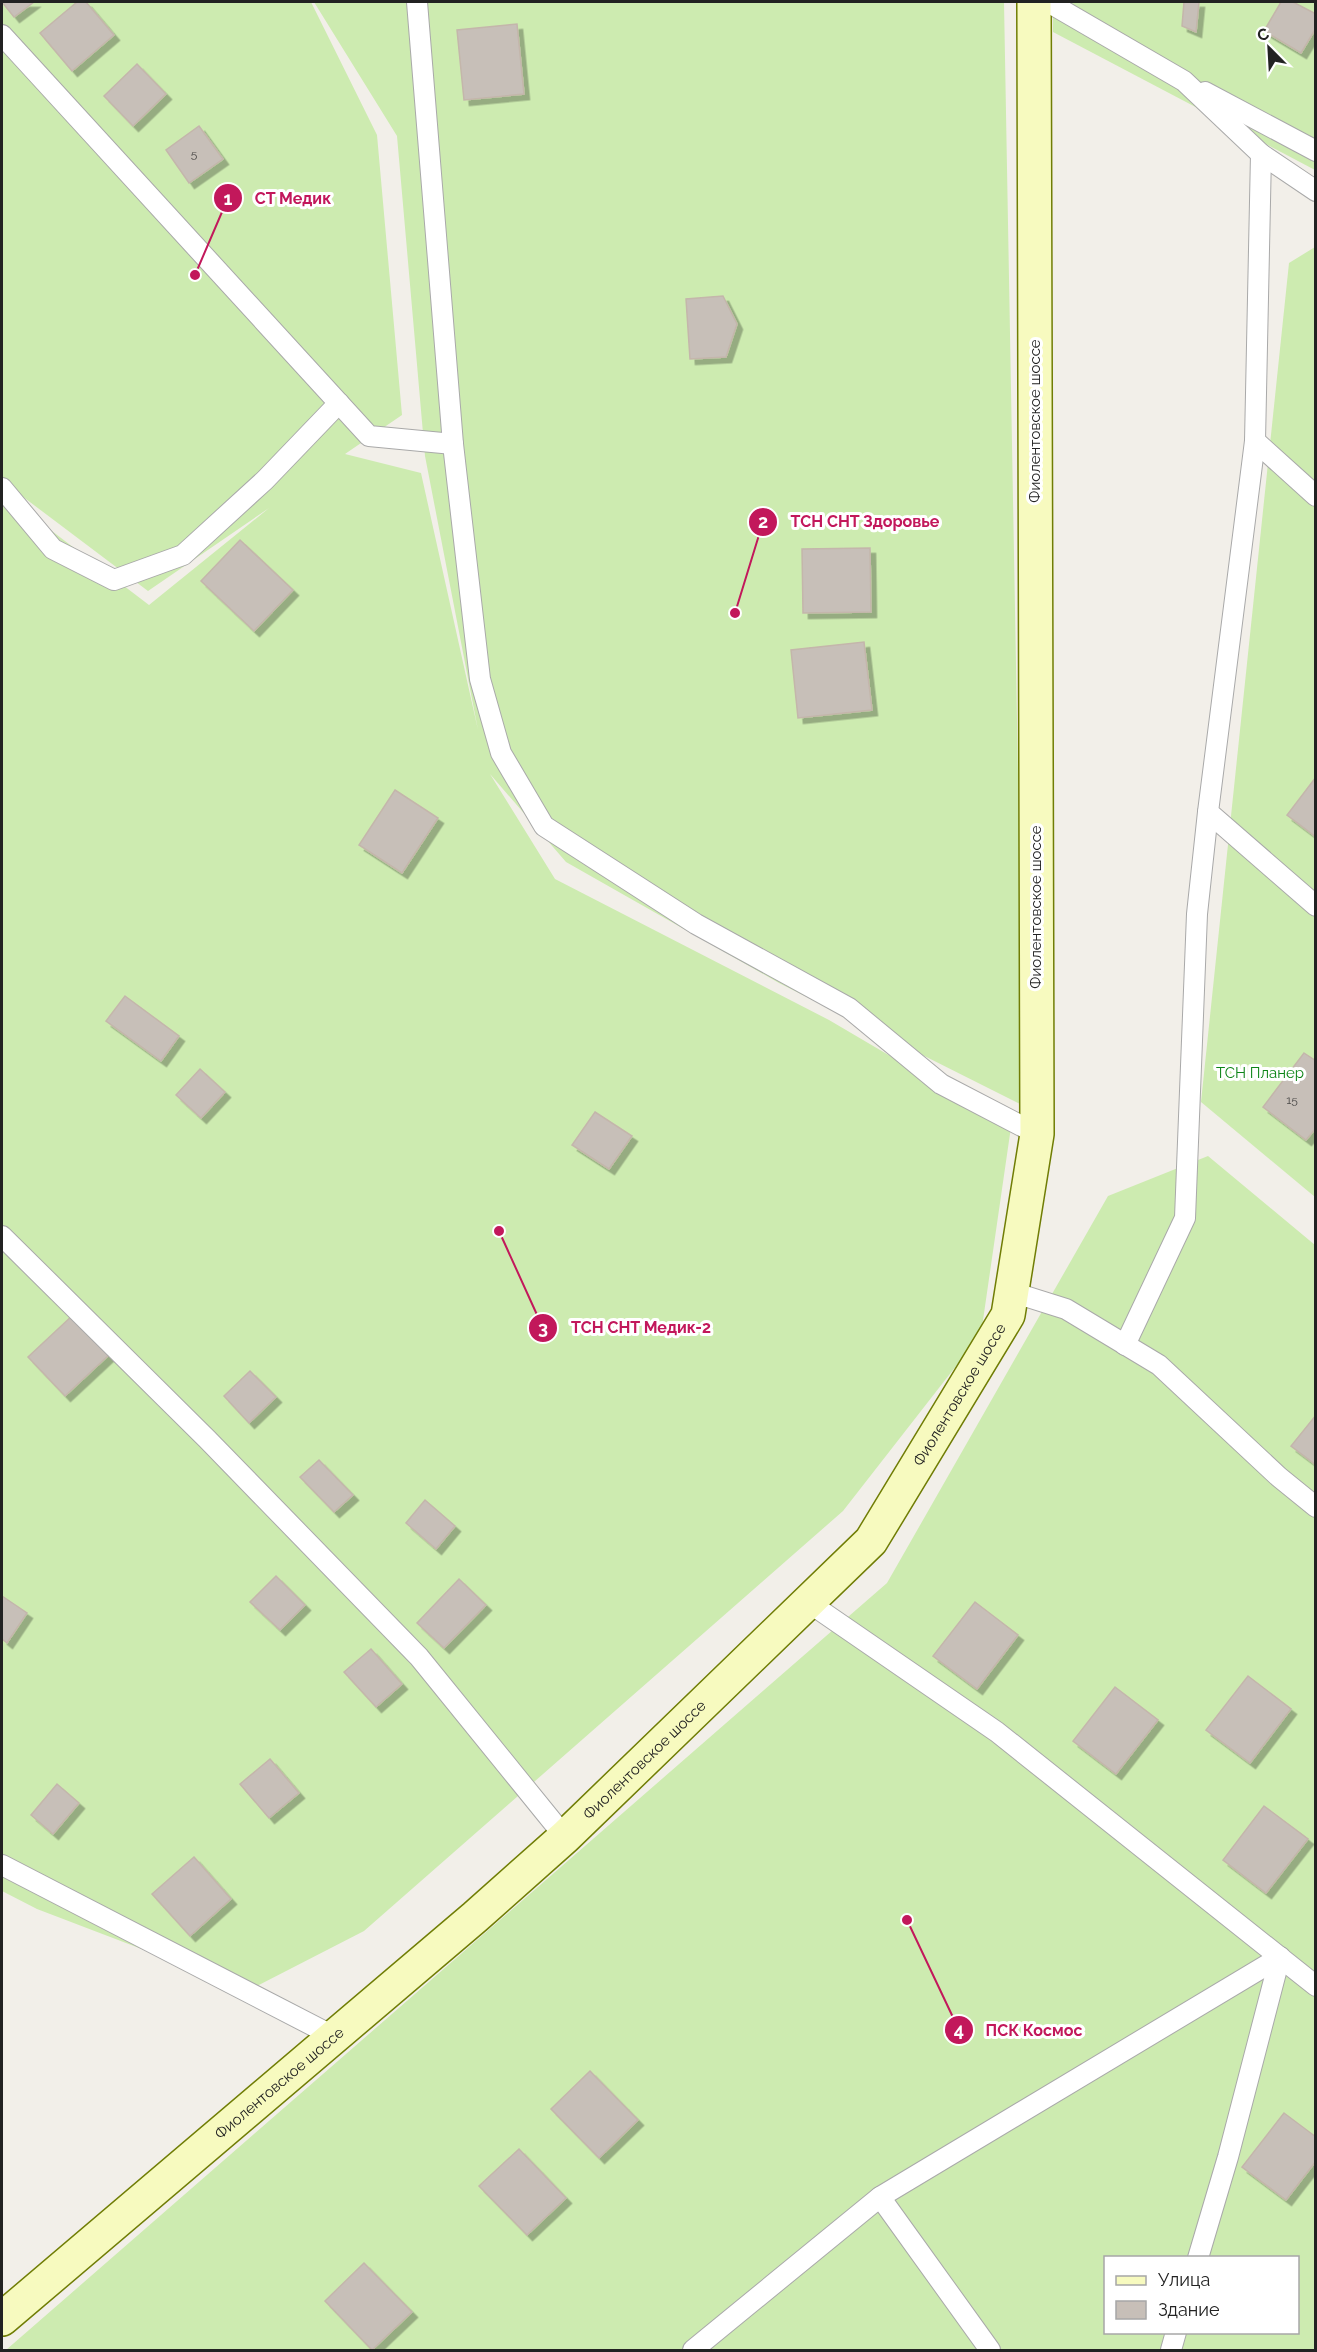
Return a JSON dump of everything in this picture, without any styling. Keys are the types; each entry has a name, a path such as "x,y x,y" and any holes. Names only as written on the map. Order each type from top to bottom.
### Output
{"main road":[{"name":"Фиолентовское шоссе","path":"2,2319 475,1917 565,1837 871,1541 1008,1315 1037,1134 1034,2"}],"lane":[{"path":"417,2 453,444 480,679 501,753 544,826 696,924 849,1008 941,1084 1037,1134"},
{"path":"1048,2 1184,81 1316,151"},
{"path":"2,35 369,436 453,444"},
{"path":"1184,81 1261,154 1316,191"},
{"path":"1125,1345 1185,1218 1197,914 1255,441 1261,154"},
{"path":"2,488 53,549 114,580 183,555 265,480 339,403"},
{"path":"1255,441 1316,496"},
{"path":"1208,812 1316,906"},
{"path":"2,1236 207,1439 419,1657 565,1837"},
{"path":"1012,1292 1066,1309 1159,1365 1279,1477 1316,1506"},
{"path":"808,1602 997,1732 1316,1986"},
{"path":"2,1865 333,2036"},
{"path":"693,2350 880,2198 1280,1957"},
{"path":"1199,2256 1280,1957"},
{"path":"880,2198 990,2350"},
{"path":"1171,2350 1175,2334"}],"green space":[{"path":"2,2 311,2 377,135 402,415 345,454 421,473 478,730 425,456 397,136 314,2 1004,2 1024,1106 779,983 566,862 490,774 555,879 829,1020 1011,1127 981,1334 843,1511 364,1931 249,1990 37,1909 2,1891 2,493 149,605 269,508 148,591 2,481"},
{"path":"1053,2 1315,2 1315,170 1053,32"},
{"name":"ТСН Планер","path":"1315,247 1315,1197 1201,1102 1289,263"},
{"path":"1208,1156 1315,1245 1315,2350 6,2350 887,1583 1108,1196"}],"building":[{"path":"2,2 34,2 14,17"},
{"path":"77,2 86,2 114,35 72,71 40,33"},
{"path":"1184,2 1199,2 1196,32 1182,26"},
{"path":"1281,2 1293,2 1316,14 1316,28 1301,53 1264,31"},
{"path":"517,24 524,94 464,100 457,30"},
{"path":"137,64 166,94 133,126 104,96"},
{"path":"199,126 223,159 189,183 166,150"},
{"path":"723,296 737,324 726,357 690,359 686,299"},
{"path":"240,540 293,590 254,631 201,581"},
{"path":"870,548 871,612 803,613 802,549"},
{"path":"864,642 872,710 798,718 791,650"},
{"path":"1316,777 1316,837 1287,815"},
{"path":"395,790 438,818 402,873 359,845"},
{"path":"125,996 179,1036 161,1061 106,1021"},
{"path":"1304,1053 1316,1061 1316,1128 1306,1140 1263,1107"},
{"path":"200,1069 225,1092 201,1118 176,1095"},
{"path":"595,1112 632,1136 609,1169 572,1145"},
{"path":"74,1314 111,1353 65,1396 28,1357"},
{"path":"250,1371 276,1397 249,1423 224,1396"},
{"path":"1316,1415 1316,1465 1291,1446"},
{"path":"319,1460 353,1495 334,1512 300,1477"},
{"path":"425,1500 455,1526 436,1549 406,1523"},
{"path":"276,1576 305,1605 280,1630 250,1602"},
{"path":"459,1579 486,1605 444,1648 417,1623"},
{"path":"2,1596 27,1613 7,1643 2,1639"},
{"path":"975,1602 1018,1635 977,1689 933,1656"},
{"path":"371,1649 402,1684 376,1707 344,1672"},
{"path":"1248,1676 1291,1709 1250,1763 1206,1730"},
{"path":"1115,1687 1158,1720 1116,1774 1073,1741"},
{"path":"270,1759 299,1793 269,1818 240,1784"},
{"path":"57,1784 79,1803 53,1834 31,1815"},
{"path":"1264,1806 1308,1839 1266,1893 1223,1860"},
{"path":"194,1857 231,1899 190,1936 152,1894"},
{"path":"590,2071 638,2120 599,2158 551,2109"},
{"path":"1284,2113 1316,2137 1316,2161 1286,2200 1242,2167"},
{"path":"519,2149 566,2198 527,2235 479,2186"},
{"path":"364,2263 412,2312 372,2350 325,2301"}],"place":[{"name":"СТ Медик","path":"195,275"},
{"name":"ТСН СНТ Здоровье","path":"735,613"},
{"name":"ТСН СНТ Медик-2","path":"499,1231"},
{"name":"ПСК Космос","path":"907,1920"}]}
